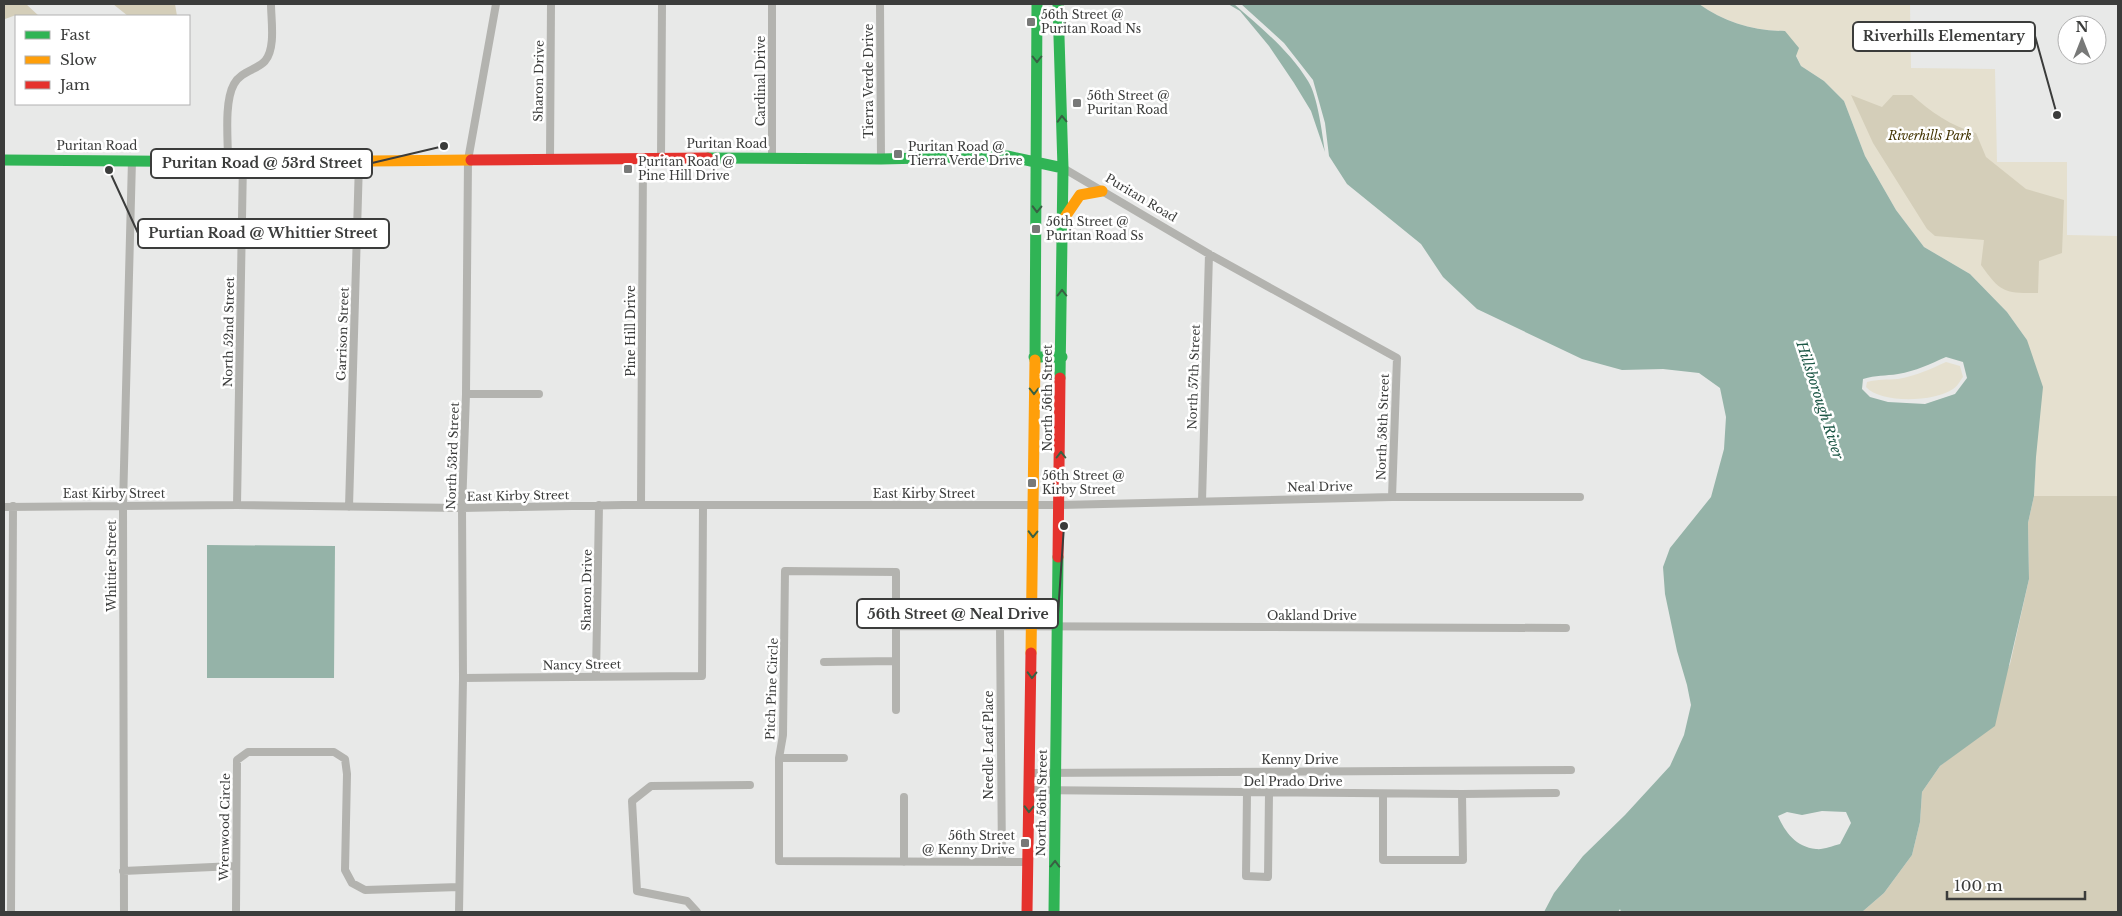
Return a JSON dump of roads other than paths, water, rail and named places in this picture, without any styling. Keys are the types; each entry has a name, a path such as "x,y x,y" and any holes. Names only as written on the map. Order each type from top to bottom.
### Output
{"main road":[{"name":"North 56th Street","path":"1028,912 1034,505 1037,4"},
{"name":"North 56th Street","path":"1054,912 1061,505 1063,220 1058,4"},
{"name":"Puritan Road","path":"4,160 360,162 550,158 881,159 1007,156 1063,168"},
{"path":"1063,220 1080,195 1102,191"},
{"path":"1034,357 1062,357"}],"street":[{"path":"228,160 229,97 235,82 248,70 265,61 271,46 272,4"},
{"name":"North 53rd Street","path":"459,912 463,678 462,508 466,394 468,160 496,4"},
{"name":"Sharon Drive","path":"550,158 551,4"},
{"path":"661,158 662,4"},
{"name":"Cardinal Drive","path":"772,4 772,158"},
{"name":"Tierra Verde Drive","path":"880,4 881,159"},
{"name":"Pine Hill Drive","path":"640,505 643,158"},
{"name":"Whittier Street","path":"124,912 123,505 132,160"},
{"name":"North 52nd Street","path":"236,505 243,161"},
{"name":"Garrison Street","path":"350,507 360,162"},
{"name":"Puritan Road","path":"1063,168 1209,254 1397,358"},
{"name":"North 57th Street","path":"1202,501 1209,254"},
{"name":"North 58th Street","path":"1392,497 1397,358"},
{"path":"466,394 539,394"},
{"name":"Neal Drive","path":"1061,505 1392,497 1580,497"},
{"name":"East Kirby Street","path":"4,506 236,505 462,508 599,505 1061,505"},
{"name":"Sharon Drive","path":"596,676 599,505"},
{"path":"11,912 13,506"},
{"name":"Nancy Street","path":"463,678 702,676 703,506"},
{"name":"Pitch Pine Circle","path":"895,626 896,572 785,571 783,735 779,758 779,861 1028,862"},
{"path":"896,710 895,626 1032,626"},
{"name":"Oakland Drive","path":"1032,626 1566,628"},
{"name":"Needle Leaf Place","path":"1000,627 1002,862"},
{"path":"824,662 895,661"},
{"name":"Wrenwood Circle","path":"236,912 237,760 248,752 334,752 345,759 347,774 345,870 352,883 365,890 459,887"},
{"path":"779,758 844,758"},
{"name":"Kenny Drive","path":"1030,773 1571,770"},
{"path":"697,912 687,901 637,891 632,800 651,786 750,786"},
{"name":"Del Prado Drive","path":"1029,790 1383,794 1556,793"},
{"path":"1247,793 1246,876 1268,876 1269,793"},
{"path":"1383,794 1383,860 1463,860 1462,794"},
{"path":"904,797 904,862"},
{"path":"124,871 235,866"}],"water":[{"path":"1228,4 1234,4 1274,40 1292,59 1308,81 1317,105 1325,152 1311,111 1294,83 1269,46 1240,11"},
{"name":"Hillsborough River","path":"1241,4 1699,4 1718,16 1739,24 1773,31 1785,31 1799,48 1796,56 1801,66 1824,81 1844,101 1865,156 1896,210 1924,247 1970,274 2007,312 2027,340 2043,387 2034,496 2028,523 2029,579 1995,726 1940,766 1922,792 1920,822 1912,855 1884,893 1862,912 1621,912 1620,909 1618,912 1544,912 1554,893 1583,856 1625,815 1670,766 1684,735 1691,705 1665,594 1663,567 1670,548 1711,497 1724,449 1726,417 1720,388 1699,373 1663,369 1622,370 1582,359 1477,309 1443,277 1421,244 1347,184 1329,156 1325,123 1313,80 1284,43","holes":["1946,357 1963,362 1967,378 1955,394 1925,404 1888,402 1870,397 1862,389 1863,379 1911,371","1822,811 1846,812 1851,823 1840,844 1822,849 1809,848 1797,842 1784,828 1778,816 1787,812 1802,815"]},
{"path":"207,545 335,546 334,678 207,678"}],"place":[{"name":"56th Street @ Puritan Road Ns","path":"1031,22"},
{"name":"56th Street @ Puritan Road","path":"1077,103"},
{"name":"Riverhills Elementary","path":"2057,115"},
{"name":"Puritan Road @ 53rd Street","path":"444,146"},
{"name":"Puritan Road @ Tierra Verde Drive","path":"898,154"},
{"name":"Puritan Road @ Pine Hill Drive","path":"628,169"},
{"name":"Purtian Road @ Whittier Street","path":"109,170"},
{"name":"56th Street @ Puritan Road Ss","path":"1036,229"},
{"name":"56th Street @ Kirby Street","path":"1032,483"},
{"name":"56th Street @ Neal Drive","path":"1064,526"},
{"name":"56th Street @ Kenny Drive","path":"1025,843"}],"park label":[{"name":"Riverhills Park","path":"1930,136"}]}
